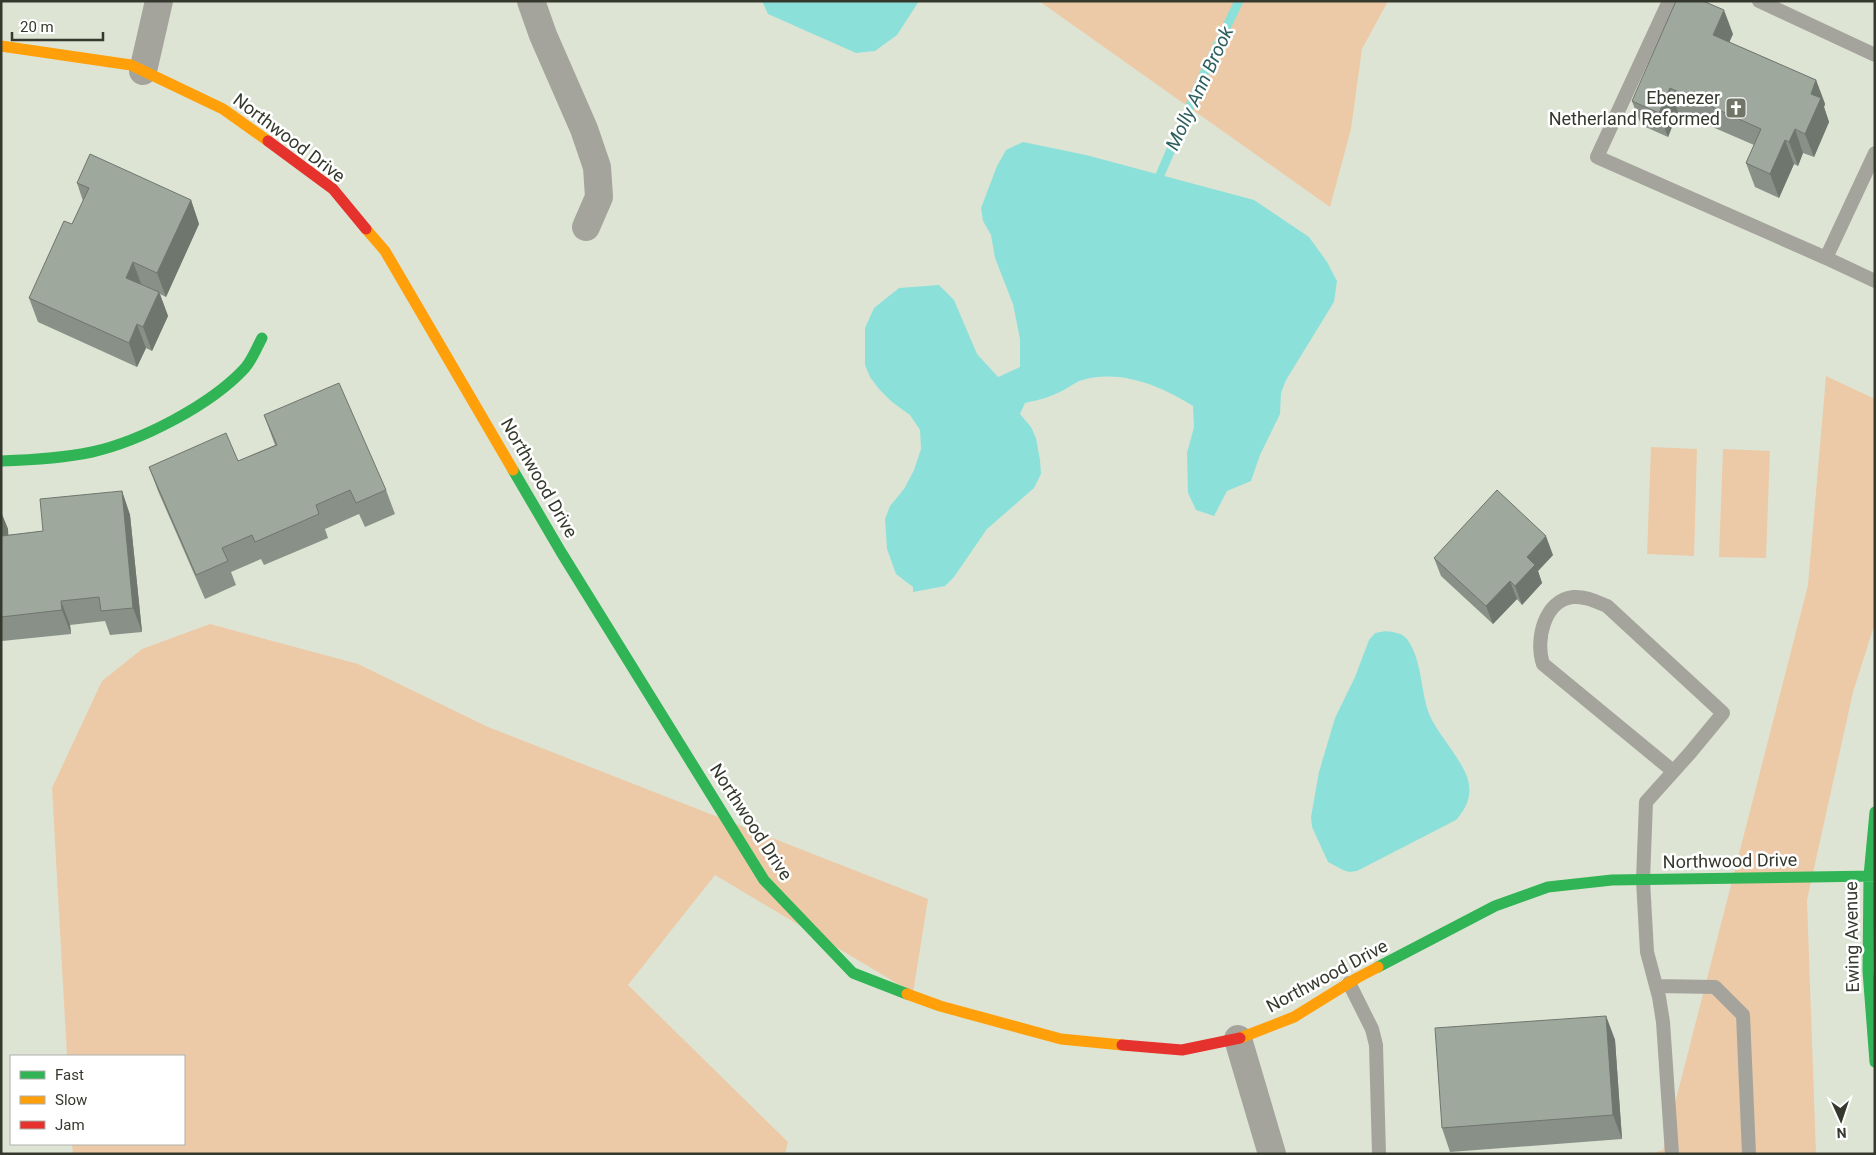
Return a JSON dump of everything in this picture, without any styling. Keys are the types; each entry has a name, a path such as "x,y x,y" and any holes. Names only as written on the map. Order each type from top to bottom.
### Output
{"street":[{"path":"143,71 159,1"},
{"path":"531,1 543,35 584,128 597,167 599,197 586,227"},
{"name":"Northwood Drive","path":"1,46 131,65 224,109 333,189 386,251 561,552 764,880 853,973 940,1006 1061,1039 1182,1050 1238,1039 1294,1017 1349,983 1495,906 1548,887 1612,880 1872,876"},
{"path":"1,461 28,460 92,452 132,440 179,417 217,393 246,367 262,338"},
{"name":"Ewing Avenue","path":"1875,812 1868,972 1875,1062"},
{"path":"1238,1039 1272,1154"}],"lane":[{"path":"1669,1 1597,156 1875,281"},
{"path":"1759,1 1875,56"},
{"path":"1826,258 1875,153"},
{"path":"1672,1154 1663,1022 1647,952 1643,880 1646,802 1673,771 1723,713 1606,606 1588,598 1572,597 1559,601 1548,614 1543,628 1540,654 1544,664 1673,771"},
{"path":"1349,983 1372,1029 1376,1045 1379,1154"},
{"path":"1656,986 1715,987 1743,1015 1749,1154"}],"shaded area":[{"path":"1039,1 1388,1 1362,49 1351,129 1330,207"},
{"path":"1826,376 1875,399 1875,623 1853,692 1807,900 1816,1154 1650,1154 1663,1150 1808,585"},
{"path":"1651,447 1697,449 1694,556 1647,554"},
{"path":"1723,449 1770,451 1766,558 1719,557"},
{"path":"210,624 358,664 488,727 928,899 913,993 715,875 628,985 788,1142 785,1154 73,1154 72,1145 185,1145 185,1055 67,1055 52,788 102,681 142,649"}],"water":[{"path":"762,1 919,1 897,35 875,51 856,53 768,14"},
{"path":"1023,142 1086,155 1254,200 1309,237 1327,262 1337,281 1334,302 1286,380 1281,393 1280,414 1260,455 1251,481 1227,491 1214,516 1196,510 1188,493 1187,453 1194,427 1193,406 1153,385 1124,378 1094,377 1079,381 1053,395 1025,403 1020,414 1031,427 1036,438 1040,460 1041,474 1034,488 987,529 954,577 945,586 913,592 913,587 896,574 887,549 885,519 890,506 904,489 914,470 921,449 920,430 910,415 892,402 870,377 865,365 865,328 874,308 899,288 939,285 954,300 977,354 998,377 1020,367 1020,339 1013,304 995,258 991,235 983,221 981,208 997,166 1006,150"},
{"path":"1386,631 1403,635 1412,648 1419,667 1424,697 1430,716 1467,777 1469,795 1465,808 1456,820 1357,871 1349,872 1328,862 1312,827 1311,817 1319,772 1335,718 1355,677 1369,640 1375,633"}],"building":[{"name":"Ebenezer Netherland Reformed","path":"1676,1 1703,1 1724,10 1713,35 1816,80 1811,94 1821,98 1805,134 1795,129 1789,142 1785,140 1770,174 1746,163 1761,129 1670,88 1659,113 1632,101"},
{"path":"90,154 191,200 157,273 133,262 126,278 159,292 143,327 137,324 129,343 29,298 64,221 72,224 89,188 77,183"},
{"path":"339,383 386,490 356,503 350,490 316,505 319,514 255,542 252,535 222,548 228,561 196,575 149,467 226,433 238,461 277,445 264,415"},
{"path":"1497,490 1546,536 1527,557 1535,565 1515,586 1510,581 1486,606 1434,558"},
{"path":"122,491 133,608 101,611 99,597 61,601 62,610 1,617 1,532 2,536 43,531 40,499"},
{"path":"1606,1016 1613,1115 1442,1128 1435,1028"}],"waterway":[{"name":"Molly Ann Brook","path":"1160,175 1206,69 1239,1"}],"traffic: fast":[{"path":"1,461 70,456 92,452 111,447 153,430 195,408 231,382 248,365 262,338"},
{"path":"513,470 561,552 764,880 853,973 907,994"},
{"path":"1875,812 1869,876 1868,971 1875,1062"},
{"path":"1378,967 1495,906 1548,887 1612,880 1875,876"}],"traffic: slow":[{"path":"1,46 131,65 223,109 268,141"},
{"path":"366,229 385,251 513,470"},
{"path":"1240,1038 1294,1017 1378,967"},
{"path":"907,994 940,1006 1061,1039 1122,1045"}],"traffic: jam":[{"path":"268,141 333,189 366,229"},
{"path":"1122,1045 1182,1050 1240,1038"}],"place":[{"name":"Ebenezer Netherland Reformed","path":"1736,108"}]}
